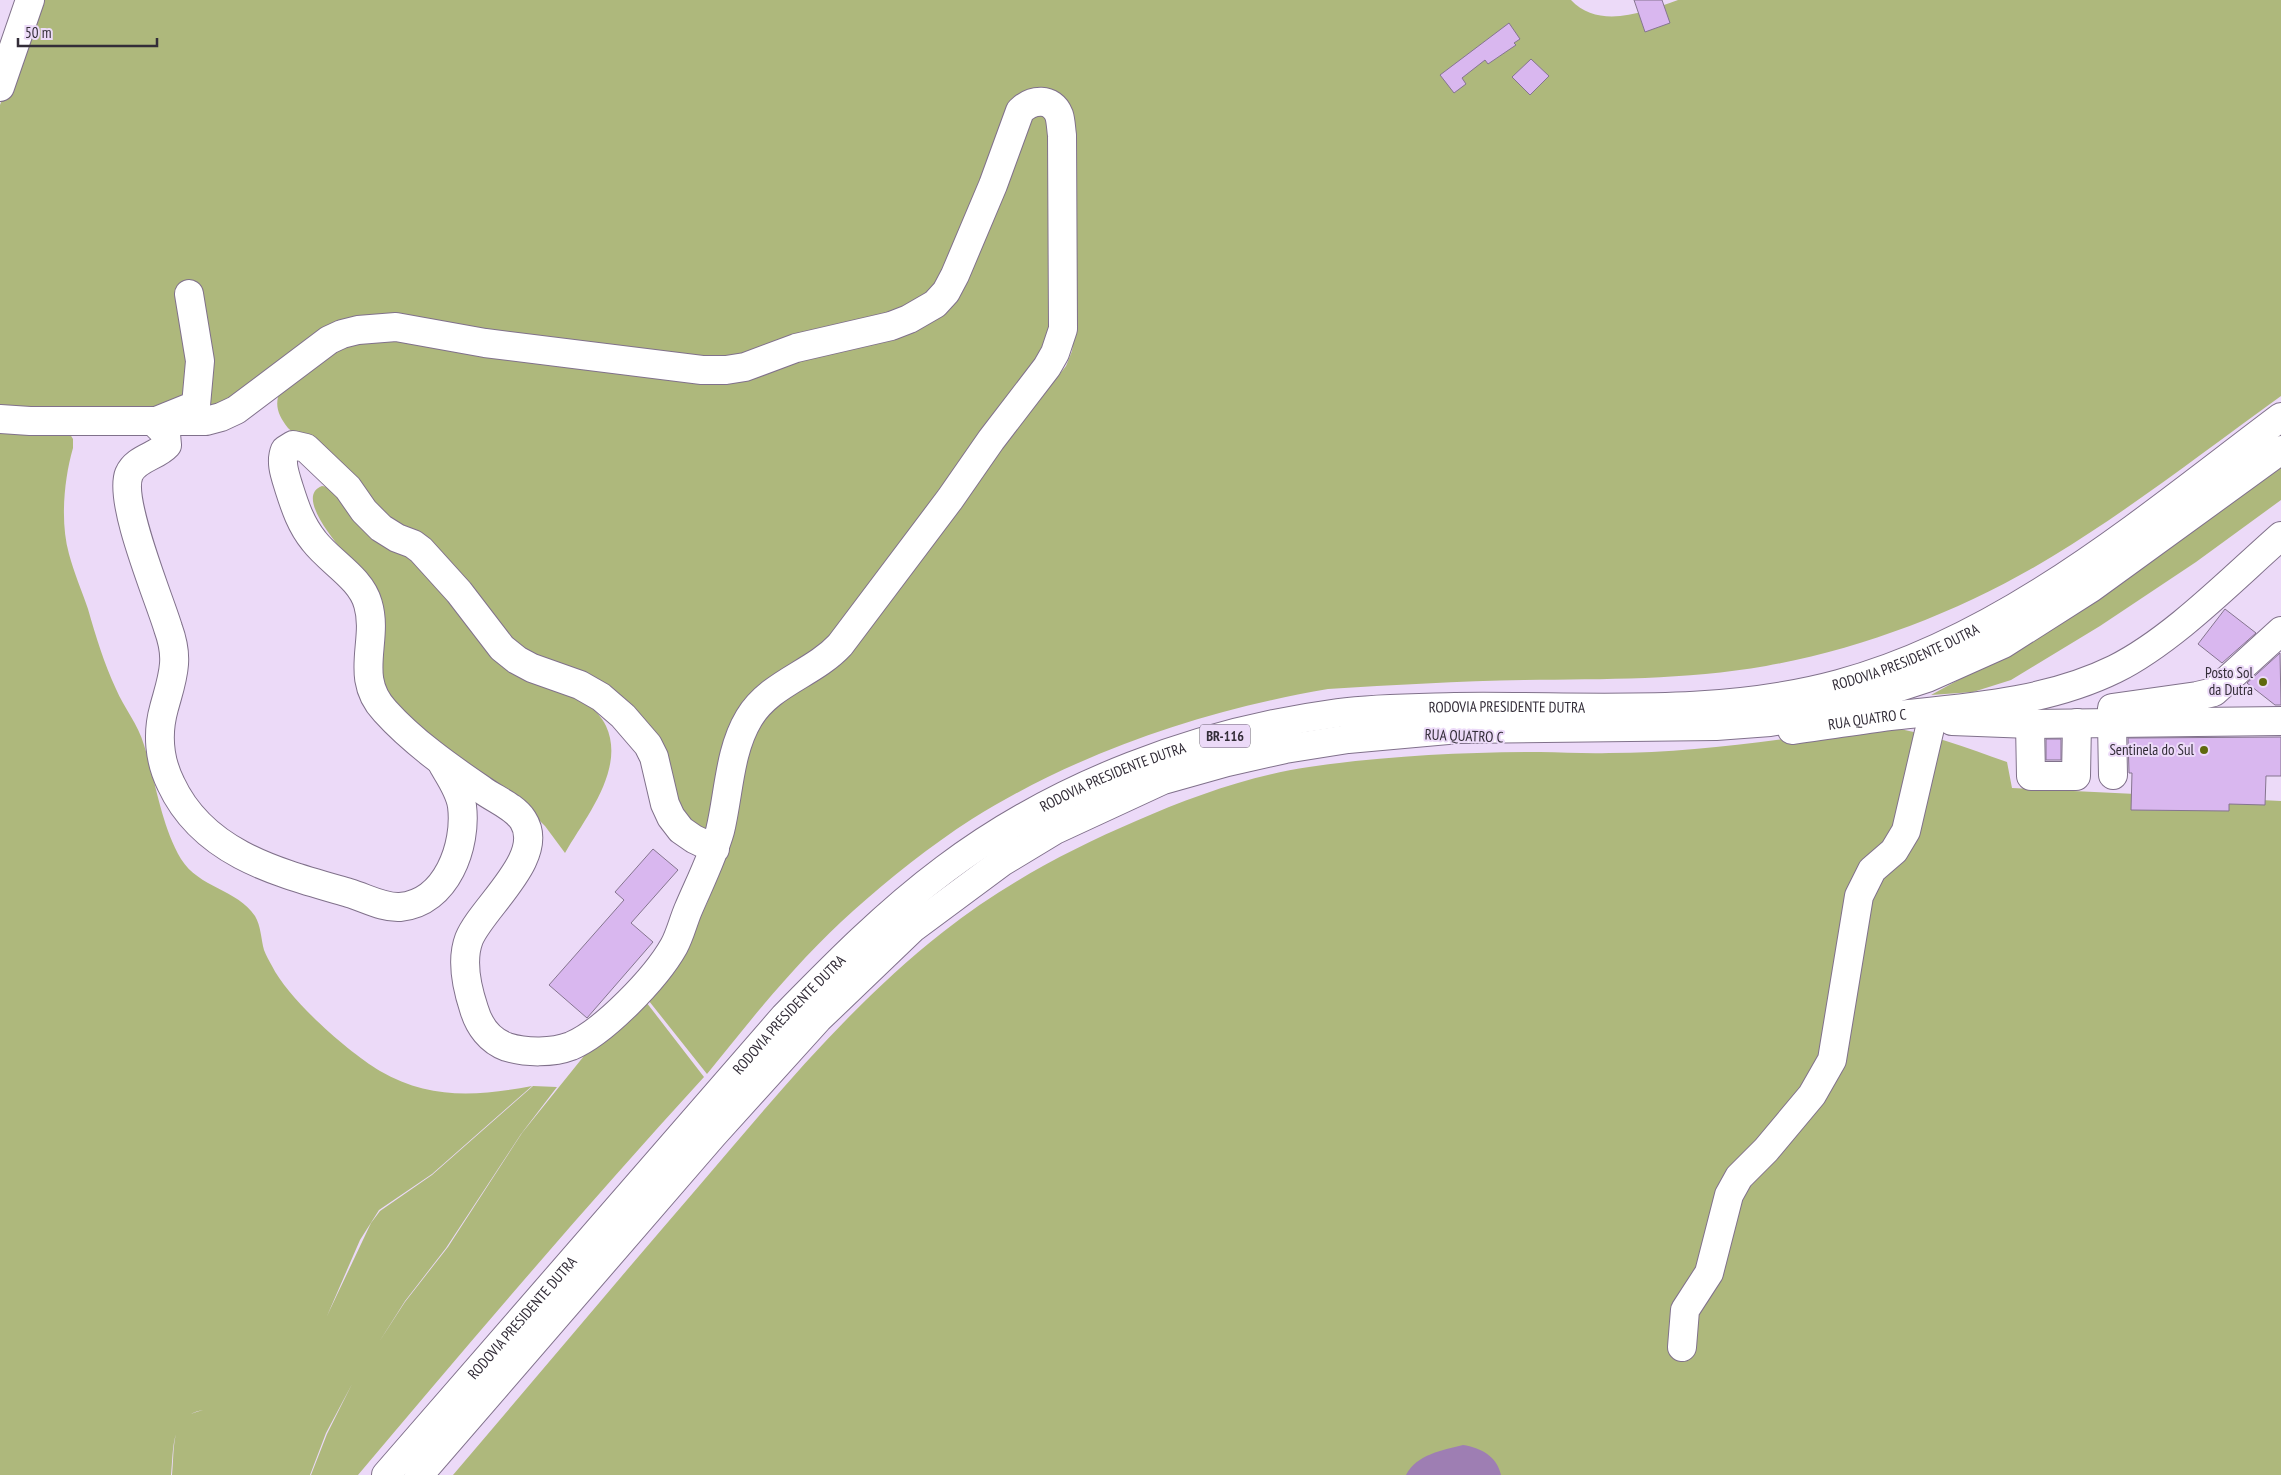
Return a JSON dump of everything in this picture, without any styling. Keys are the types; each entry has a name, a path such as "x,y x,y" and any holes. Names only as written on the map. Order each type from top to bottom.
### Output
{"main road":[{"path":"0,87 30,0"},
{"path":"0,419 30,421 206,421 236,410 329,340 358,330 396,328 485,343 702,370 726,370 745,368 796,348 900,322 935,304 946,292 955,276 993,185 1020,111 1034,102 1046,102 1059,116 1062,135 1063,329 1055,353 950,499 840,645 819,663 776,689 750,717 741,733 735,752 715,849 687,912 676,943 633,998 605,1024 586,1038 569,1047 536,1051 505,1046 493,1040 483,1030 475,1014 468,987 466,961 468,941 475,928 506,888 521,863 528,836 526,826 517,812 438,758 396,722 375,698 367,668 372,619 368,602 355,581 330,559 312,539 300,519 285,475 282,455 289,446 306,448 348,488 364,511 381,528 421,550 459,592 502,648 517,660 532,668 580,685 601,697 623,716 648,745 654,756 665,804 671,817 681,830 694,839 715,849"},
{"path":"154,422 196,405 200,361 189,294"},
{"name":"RODOVIA PRESIDENTE DUTRA","path":"386,1475 784,1017 850,951 913,894 948,867 1025,816 1079,790 1174,751 1257,728 1339,713 1451,707 1713,705 1809,691 1844,682 1897,664 1950,641 2002,615 2096,554 2281,417"},
{"path":"154,422 166,434 167,445 134,467 129,475 129,497 139,545 168,628 174,654 172,678 160,728 162,754 170,782 179,800 191,815 204,829 220,841 261,866 378,903 401,907 422,900 441,884 451,869 458,850 462,827 462,804 454,784 438,758"},
{"name":"RODOVIA PRESIDENTE DUTRA","path":"418,1475 713,1135 818,1019 906,935 954,896 1002,862 1055,830 1163,780 1227,762 1285,749 1348,739 1485,728 1625,729 1770,722 1817,714 1871,698 1927,678 1971,659 2045,619 2142,552 2281,450"},
{"name":"RUA QUATRO C","path":"1403,734 1609,740 1705,739 1756,735 1888,716 1958,709 2058,691 2089,681 2117,668 2172,631 2281,536"},
{"path":"1994,723 2207,694 2220,688 2281,631"},
{"path":"1888,716 2030,724 2281,721"},
{"path":"1682,1347 1685,1310 1708,1273 1729,1195 1734,1184 1766,1150 1812,1095 1832,1060 1859,896 1872,870 1894,851 1906,830 1932,719"},
{"path":"2030,724 2031,776 2076,776 2077,723"},
{"path":"2112,723 2113,775"}],"green space":[{"path":"37,0 1571,0 1582,9 1595,14 1623,16 1678,0 2281,0 2281,396 2082,538 2020,575 1986,593 1914,624 1841,649 1766,666 1705,674 1615,679 1451,682 1328,689 1236,709 1190,722 1099,754 1055,773 972,819 926,851 896,875 853,911 813,949 741,1031 707,1074 645,996 691,936 707,903 723,860 755,723 888,595 1066,366 1072,351 1075,329 1071,114 1036,91 953,259 931,291 898,311 715,363 378,322 213,409 0,411 0,105"},
{"path":"1038,112 1049,119 1049,332 1045,347 835,639 766,686 711,842 687,828 663,755 531,661 288,428 281,418 277,404 281,388 361,335 688,372 915,322 1024,125"},
{"path":"0,425 68,431 73,439 64,501 66,542 69,554 100,650 119,696 141,737 168,832 181,859 189,869 247,907 257,920 264,950 268,958 291,994 336,1038 380,1071 417,1087 454,1093 492,1092 532,1086 432,1174 379,1210 360,1240 327,1316 371,1223 380,1211 432,1175 533,1086 557,1087 521,1134 446,1248 405,1301 379,1342 405,1302 448,1247 522,1133 592,1046 643,998 704,1077 529,1274 358,1475 311,1475 327,1434 352,1384 326,1433 310,1475 172,1475 176,1434 174,1444 171,1475 0,1475"},
{"path":"2281,461 2281,500 2196,562 2100,626 2011,680 1973,692 1931,695 2011,651"},
{"path":"322,486 328,487 390,542 589,704 606,726 611,742 611,759 607,776 592,809 565,853 536,817 414,727 390,698 383,684 381,673 385,626 385,614 382,603 377,592 332,538 321,521 314,506 314,494"},
{"path":"1883,726 1931,736 2007,762 2012,788 2281,801 2281,1475 453,1475 756,1119 845,1021 909,960 965,915 1012,884 1060,857 1136,821 1199,796 1264,776 1309,767 1395,757 1454,754 1600,753 1678,750 1747,744"}],"shaded area":[{"path":"1463,1445 1476,1448 1487,1454 1496,1463 1501,1475 1406,1475 1410,1468 1430,1454"}],"building":[{"path":"1634,0 1662,0 1670,23 1645,32"},
{"path":"1509,23 1520,39 1514,43 1516,45 1488,64 1485,60 1462,78 1466,84 1454,93 1440,75"},
{"path":"1531,59 1549,76 1530,95 1512,77"},
{"path":"2225,609 2256,633 2222,663 2198,644"},
{"path":"2280,653 2281,705 2275,705 2247,683"},
{"path":"2281,737 2281,776 2266,776 2265,805 2229,804 2229,811 2131,810 2132,773 2129,773 2128,738"},
{"path":"2046,739 2061,739 2061,760 2046,760"},
{"path":"653,849 678,870 631,923 653,942 587,1018 549,985 624,900 615,892"}],"place":[{"name":"Posto Sol da Dutra","path":"2263,682"},
{"name":"Sentinela do Sul","path":"2204,750"}]}
